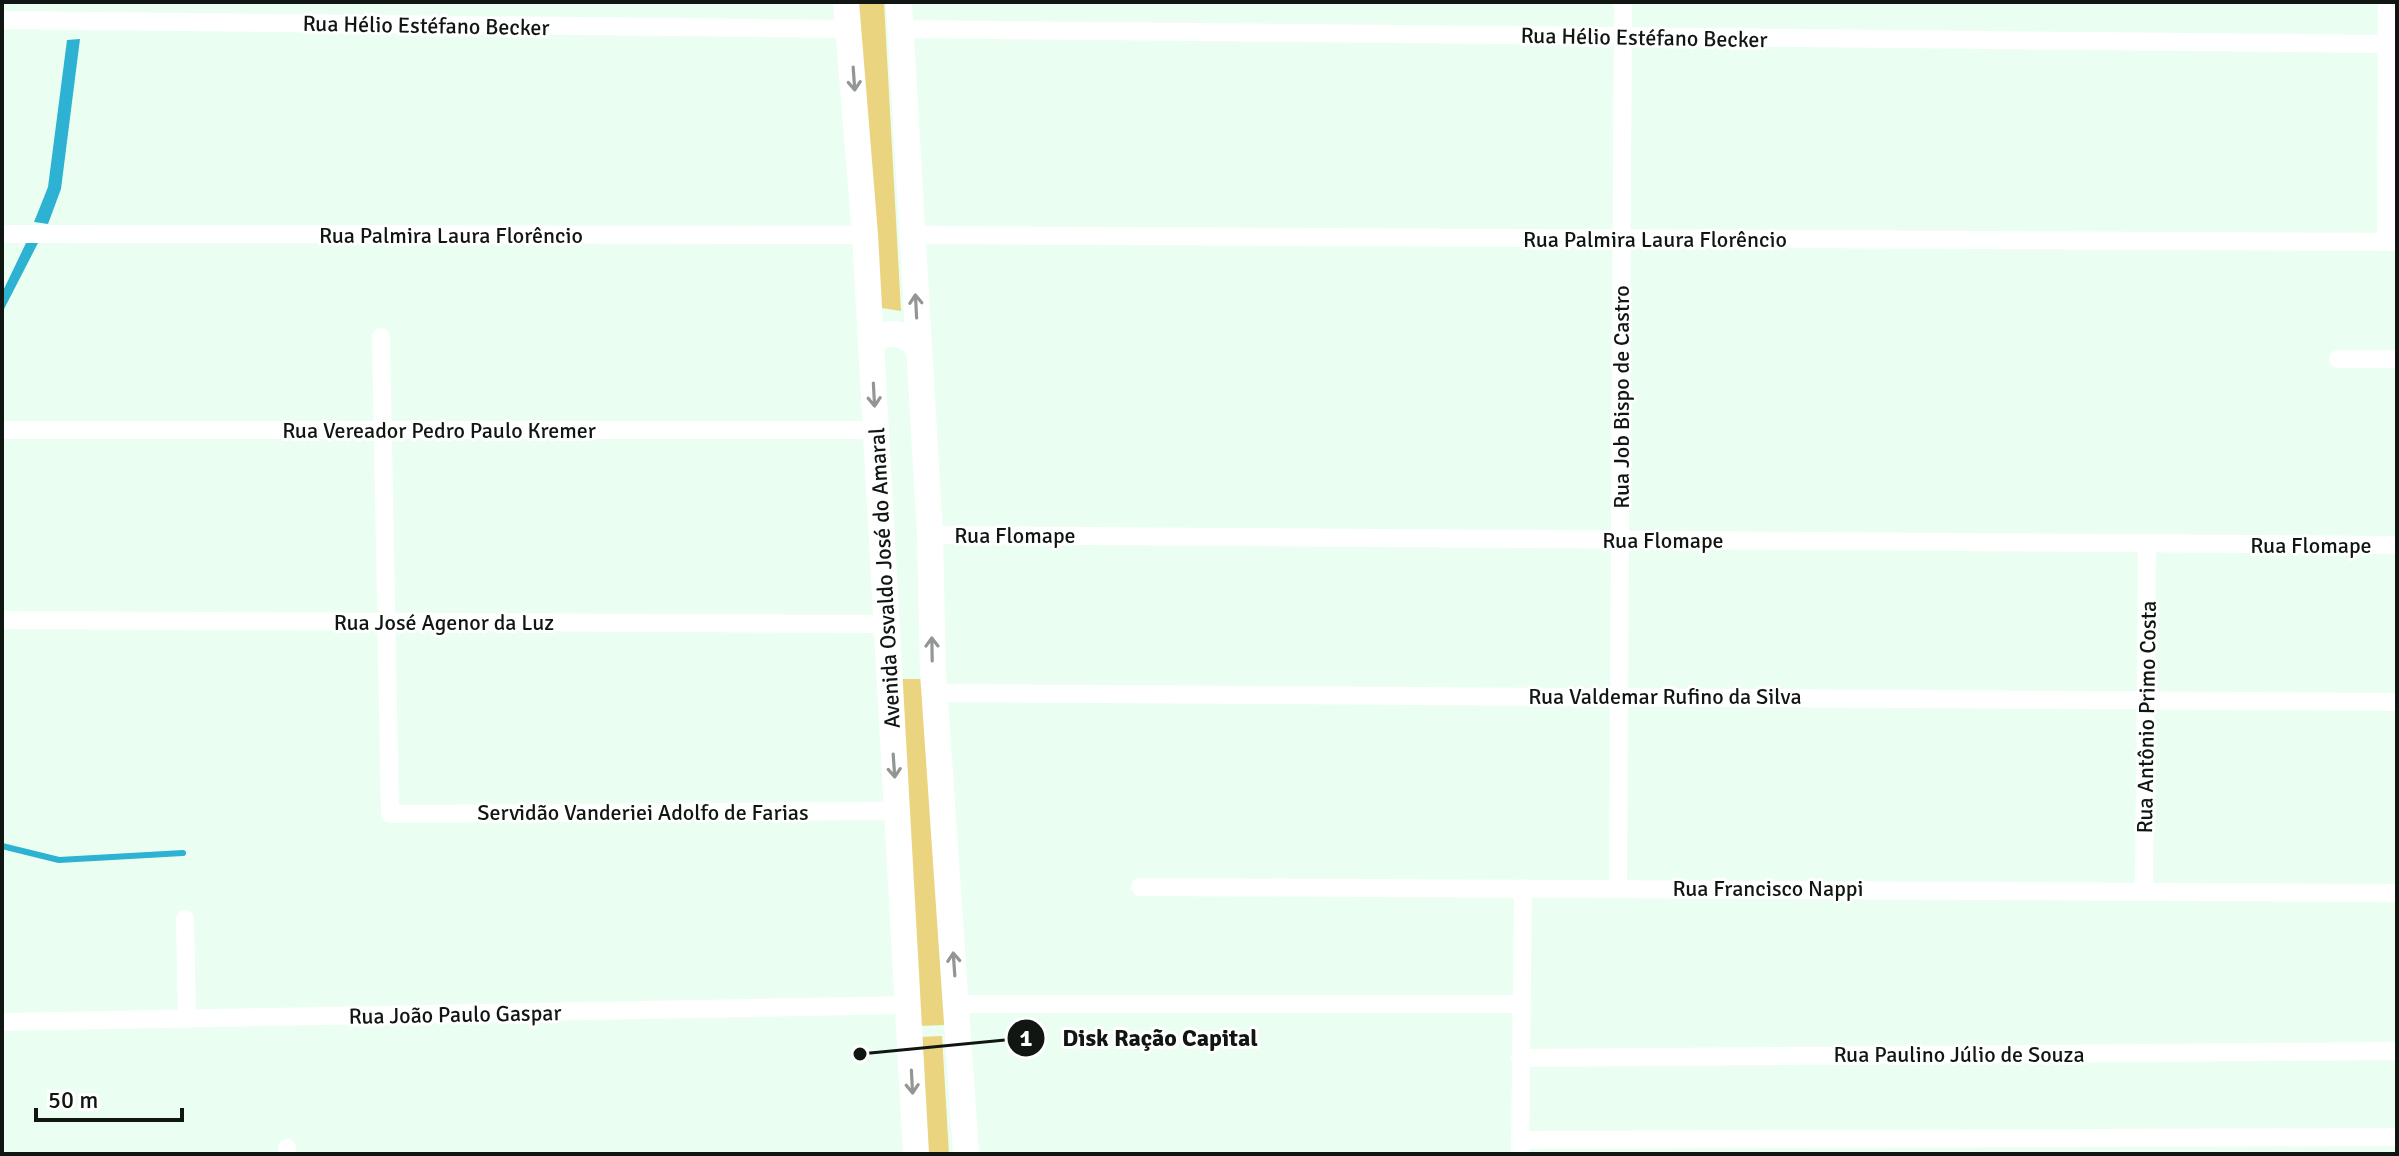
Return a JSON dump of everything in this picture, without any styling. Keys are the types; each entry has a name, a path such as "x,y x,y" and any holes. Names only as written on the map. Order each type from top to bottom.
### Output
{"main road":[{"name":"Avenida Osvaldo José do Amaral","path":"846,2 865,235 916,1154"},
{"name":"Avenida Osvaldo José do Amaral","path":"899,2 930,535 934,693 966,1154"},
{"path":"871,342 887,333 897,333 919,349"}],"street":[{"name":"Rua Job Bispo de Castro","path":"1618,888 1623,2"},
{"path":"2387,2 2391,242"},
{"name":"Rua Hélio Estéfano Becker","path":"2,20 850,29"},
{"name":"Rua Hélio Estéfano Becker","path":"902,29 2386,44"},
{"name":"Rua Palmira Laura Florêncio","path":"2,234 865,235"},
{"name":"Rua Palmira Laura Florêncio","path":"912,235 2391,242"},
{"path":"381,337 386,621"},
{"path":"2338,359 2397,359"},
{"name":"Rua Vereador Pedro Paulo Kremer","path":"2,430 876,430"},
{"name":"Rua Flomape","path":"930,535 2397,545"},
{"name":"Rua Antônio Primo Costa","path":"2144,890 2147,544"},
{"name":"Rua José Agenor da Luz","path":"2,620 886,624"},
{"name":"Servidão Vanderiei Adolfo de Farias","path":"386,621 390,814 897,811"},
{"name":"Rua Valdemar Rufino da Silva","path":"934,693 2397,702"},
{"name":"Rua Francisco Nappi","path":"1140,887 2397,893"},
{"path":"1523,888 1520,1147 2397,1137"},
{"path":"185,919 187,1019"},
{"path":"957,1004 1521,1004"},
{"name":"Rua João Paulo Gaspar","path":"2,1022 908,1005"},
{"name":"Rua Paulino Júlio de Souza","path":"1520,1058 2397,1051"}],"shaded area":[{"path":"858,2 884,2 901,311 875,307"},
{"path":"898,679 923,679 945,1025 918,1026"},
{"path":"942,1036 949,1154 926,1154 920,1037"}],"water":[{"path":"80,39 61,189 48,224 34,222 48,187 67,40"},
{"path":"26,243 38,243 2,313 2,293"}],"waterway":[{"path":"2,846 59,860 183,853"}],"place":[{"name":"Disk Ração Capital","path":"860,1054"}]}
